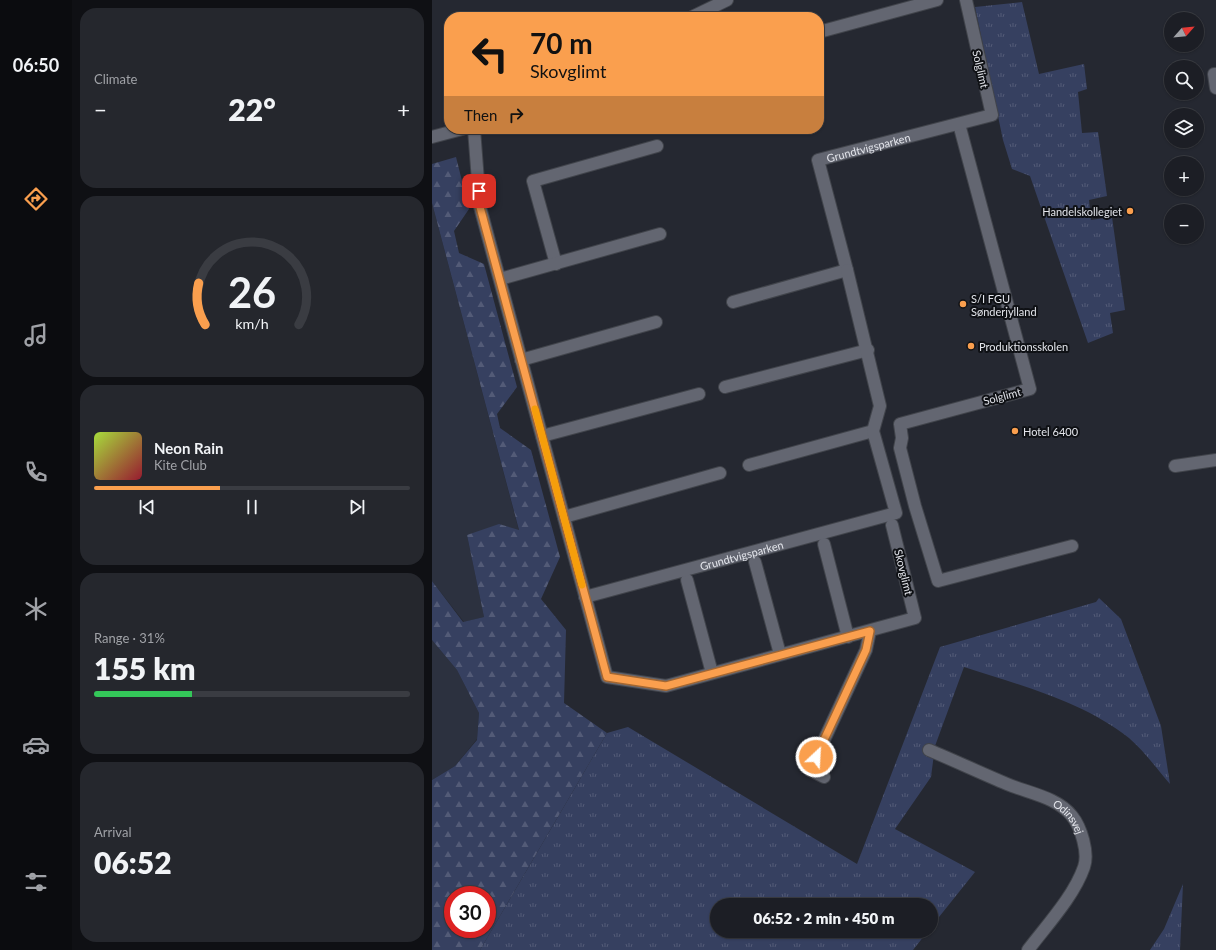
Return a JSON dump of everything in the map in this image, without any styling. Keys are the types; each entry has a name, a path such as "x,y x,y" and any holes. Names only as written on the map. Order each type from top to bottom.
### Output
{"street":[{"path":"702,12 727,0"},
{"path":"824,31 937,0"},
{"name":"Solglimt","path":"966,0 992,115 959,124 1030,389 900,424 902,438 900,448 914,506 938,581 1072,546"},
{"path":"1216,74 1214,74 1216,88"},
{"name":"Grundtvigsparken","path":"585,597 896,513 873,432 880,406 868,350 818,160 959,124"},
{"path":"432,136 444,133"},
{"path":"474,134 480,207 585,597"},
{"path":"556,264 533,181 657,146"},
{"path":"500,280 660,234"},
{"path":"733,302 847,270"},
{"path":"521,360 656,322"},
{"path":"725,387 868,350"},
{"path":"542,436 700,394"},
{"path":"749,465 873,432"},
{"path":"1176,466 1216,460"},
{"path":"564,517 720,473"},
{"name":"Skovglimt","path":"585,597 607,677 666,686 712,672 920,617 892,525"},
{"path":"824,544 848,637"},
{"path":"755,562 780,654"},
{"path":"687,580 712,672"},
{"path":"824,777 810,770 866,650 870,631"},
{"name":"Odinsvej","path":"929,750 1008,784 1054,801 1072,815 1081,832 1085,865 1077,884 1028,950"}],"shaded area":[{"path":"432,203 519,531 467,535 484,617 464,622 432,581"},
{"path":"432,640 457,670 479,713 477,739 455,766 432,780"}],"green space":[{"path":"1022,2 1039,74 1084,64 1087,89 1078,92 1082,133 1098,132 1107,196 1089,200 1091,220 1112,217 1125,310 1110,313 1113,333 1088,343 1030,176 1012,169 1003,140 975,7"},
{"path":"456,157 469,209 454,231 459,253 484,264 517,387 497,414 500,428 531,450 560,557 541,599 566,630 564,703 607,733 496,923 496,886 444,886 444,938 487,938 480,950 432,950 432,780 455,766 477,740 479,713 457,670 432,640 432,581 463,622 484,617 467,535 499,524 519,530 432,203 432,164"},
{"path":"1099,598 1121,619 1161,726 1170,784 1135,743 1111,725 1050,695 964,667 935,746 931,777 895,829 975,872 938,918 938,898 710,898 710,938 922,938 913,950 480,950 487,938 496,938 496,923 607,733 628,727 857,864 940,647 1096,602"},
{"path":"1183,884 1180,950 1150,950 1164,929"}],"slow traffic":[{"path":"535,409 582,585"}],"place":[{"name":"Handelskollegiet","path":"1130,211"},
{"name":"S/I FGU Sønderjylland","path":"963,304"},
{"name":"Produktionsskolen","path":"971,346"},
{"name":"Hotel 6400","path":"1015,431"}],"route":[{"path":"479,191 480,207 607,677 666,686 712,672 870,631 866,650 816,757"}]}
